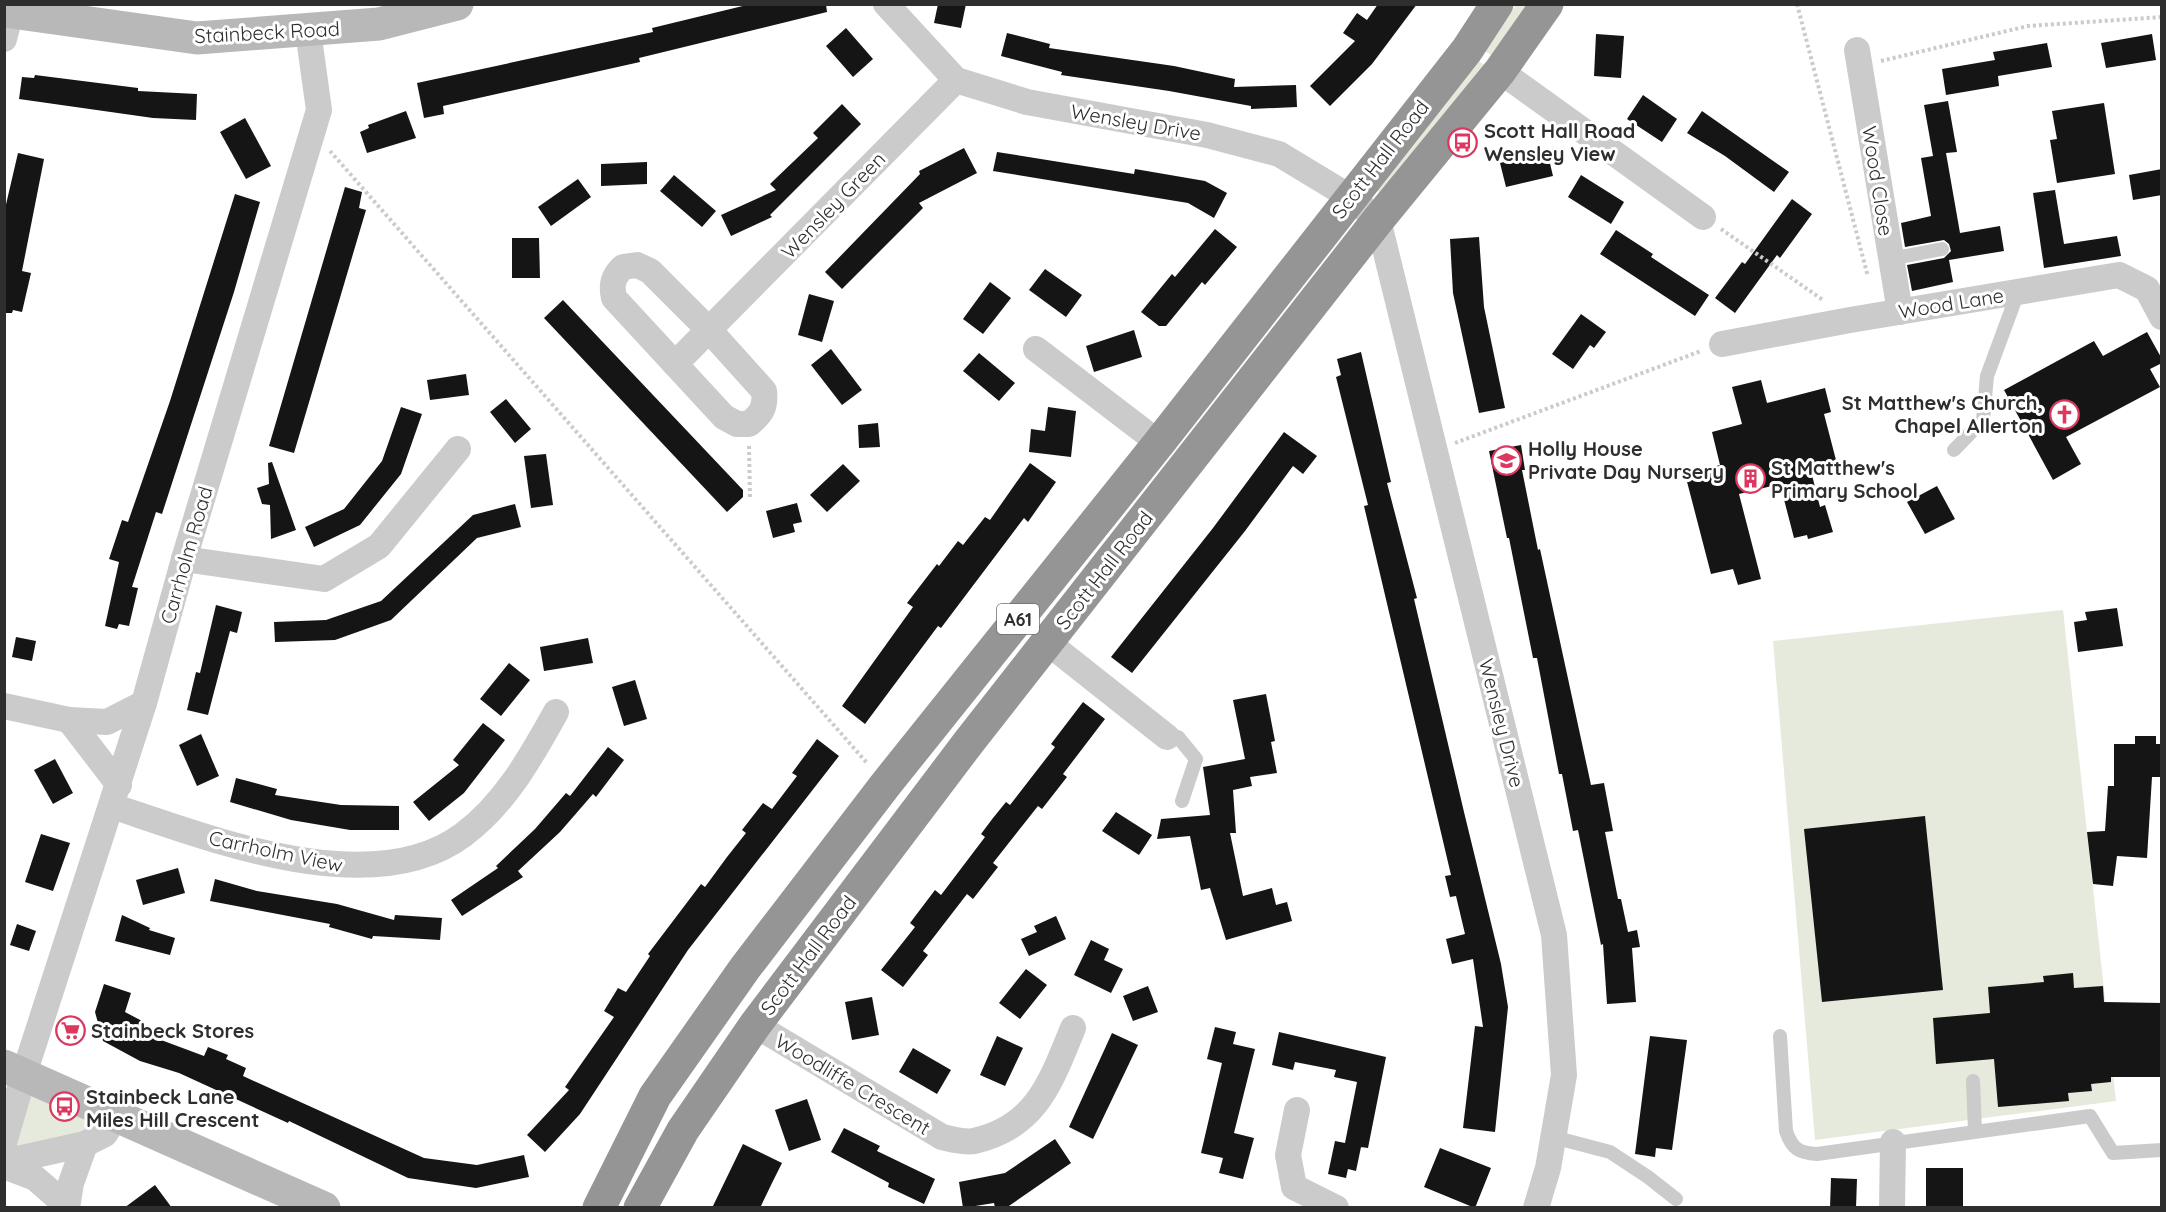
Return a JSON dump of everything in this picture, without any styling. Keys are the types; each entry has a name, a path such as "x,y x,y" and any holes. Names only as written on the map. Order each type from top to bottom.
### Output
{"highway":[{"name":"Scott Hall Road","path":"598,1208 655,1096 744,968 886,784 1159,443 1467,50 1497,4"},
{"name":"Scott Hall Road","path":"640,1208 682,1130 755,1024 1047,642 1375,235 1500,71 1547,4"}],"street":[{"name":"Stainbeck Road","path":"7,21 70,13 197,38 379,24 457,4"},
{"path":"886,4 956,80"},
{"name":"Carrholm Road","path":"4,1143 14,1070 115,796 319,110 308,31"},
{"name":"Wood Close","path":"1858,58 1890,259 1889,313"},
{"path":"1500,71 1703,216"},
{"name":"Wensley Drive","path":"956,80 1027,102 1207,135 1279,154 1350,197 1375,235 1435,451 1554,935 1563,1075 1548,1168 1536,1208"},
{"name":"Wensley Green","path":"675,364 956,80"},
{"path":"637,265 650,270 710,331 764,391 765,403 760,415 749,424 737,424 724,417 675,364 614,298 611,287 615,275 623,267 637,265"},
{"name":"Wood Lane","path":"1722,344 1889,313 2119,275 2147,289 2162,317"},
{"path":"1036,349 1159,443"},
{"path":"184,559 324,579 379,546 458,449"},
{"path":"1047,642 1167,737"},
{"path":"4,706 69,720 107,722 144,703"},
{"name":"Carrholm View","path":"115,796 202,836 269,853 354,867 394,864 432,853 462,836 489,813 531,757 556,712"},
{"path":"69,720 115,796"},
{"name":"Woodliffe Crescent","path":"755,1024 942,1137 972,1142 1021,1122 1050,1084 1073,1028"},
{"path":"14,1070 118,1114 324,1208"},
{"path":"1297,1110 1288,1155 1294,1187 1336,1208"},
{"path":"4,1162 85,1144 105,1134 118,1114"},
{"path":"1892,1208 1893,1142"},
{"path":"67,1206 71,1183 85,1144"},
{"path":"4,1166 35,1178 67,1206"}],"lane":[{"path":"1890,259 1942,249"},
{"path":"1954,450 1983,420 1987,376 2018,292"},
{"path":"1167,737 1178,737 1196,759 1182,801"},
{"path":"1780,1036 1786,1131 1796,1150 1817,1154 2090,1116 2113,1153 2162,1150"},
{"path":"1973,1081 1975,1131"},
{"path":"1553,1137 1610,1152 1676,1199"}],"path":[{"path":"1797,4 1889,313"},
{"path":"1858,58 2028,26 2162,17"},
{"path":"313,131 886,784"},
{"path":"1703,216 1850,320"},
{"path":"1435,451 1722,344"},
{"path":"749,424 750,498"}],"shaded area":[{"path":"1516,5 1533,5 1495,58 1483,50"},
{"path":"1476,59 1488,68 1379,193 1377,190"},
{"path":"2063,610 2116,1101 1815,1140 1773,641"},
{"path":"24,1074 118,1114 105,1134 5,1162"}],"building":[{"path":"751,4 826,4 827,12 639,58 640,62 443,106 444,114 424,118 417,83 653,32 652,28"},
{"path":"938,4 966,4 961,28 934,23"},
{"path":"1378,4 1417,4 1372,64 1330,106 1310,86 1355,41 1343,33 1357,13 1367,20"},
{"path":"846,28 873,59 853,77 826,46"},
{"path":"1007,33 1050,44 1049,48 1174,66 1235,79 1234,87 1296,85 1297,107 1251,109 1251,106 1169,91 1061,75 1062,72 1001,56"},
{"path":"1596,34 1624,36 1621,78 1594,76"},
{"path":"2152,34 2156,60 2106,68 2101,43"},
{"path":"2047,43 2052,67 1998,76 1999,86 1946,95 1942,69 1995,60 1993,52"},
{"path":"35,75 138,88 138,91 197,94 196,120 153,118 19,99 22,77 34,78"},
{"path":"1643,95 1677,119 1662,142 1627,119"},
{"path":"1948,101 1957,152 1946,153 1960,233 2000,226 2004,251 1949,260 1953,282 1912,291 1907,265 1944,258 1951,251 1949,244 1944,240 1905,247 1901,223 1931,216 1921,158 1933,156 1924,105"},
{"path":"2104,103 2115,174 2057,183 2050,140 2057,139 2052,111"},
{"path":"842,104 861,124 770,215 772,217 731,236 721,215 776,190 770,184 818,138 813,133"},
{"path":"406,111 416,138 367,153 360,132 369,128 368,125"},
{"path":"1702,111 1789,172 1774,192 1725,156 1687,133"},
{"path":"245,118 271,166 246,179 220,132"},
{"path":"964,148 977,173 919,203 923,208 842,289 825,272 920,174 919,171"},
{"path":"1547,151 1553,176 1506,187 1500,163"},
{"path":"997,152 1134,174 1135,169 1205,181 1227,193 1214,218 1188,203 993,171"},
{"path":"18,153 44,159 22,271 31,273 22,312 13,310 12,313 4,313 4,213"},
{"path":"647,162 647,184 601,186 601,164"},
{"path":"2162,169 2162,195 2133,200 2129,175"},
{"path":"674,175 716,211 702,227 660,191"},
{"path":"1581,175 1624,202 1611,224 1568,197"},
{"path":"578,179 591,197 551,226 538,207"},
{"path":"345,187 362,192 359,208 366,210 294,453 269,446"},
{"path":"2055,190 2064,244 2117,236 2121,256 2044,268 2033,193"},
{"path":"235,194 260,202 234,292 162,514 156,512 132,587 138,588 129,626 119,624 117,629 105,626 119,562 109,559 122,520 128,522 170,401"},
{"path":"1792,199 1812,214 1780,258 1777,255 1735,313 1715,298 1742,262 1745,264"},
{"path":"1215,229 1237,247 1205,285 1202,282 1166,326 1159,326 1141,312 1172,274 1175,277"},
{"path":"1616,230 1653,254 1651,257 1709,295 1695,316 1600,254"},
{"path":"1479,237 1484,307 1505,408 1479,413 1453,293 1450,239"},
{"path":"512,238 539,238 540,278 512,278"},
{"path":"1045,269 1082,295 1066,317 1029,290"},
{"path":"990,282 1011,298 983,334 963,319"},
{"path":"809,294 834,301 822,342 798,335"},
{"path":"563,300 743,490 743,497 727,512 544,318"},
{"path":"1581,314 1606,332 1594,348 1590,345 1573,369 1552,354"},
{"path":"1134,330 1142,357 1094,372 1086,346"},
{"name":"St Matthew's Church, Chapel Allerton","path":"2147,332 2162,359 2162,363 2150,369 2160,387 2066,437 2081,464 2053,480 2004,390 2094,341 2103,356"},
{"path":"831,349 862,390 842,405 811,365"},
{"path":"1361,352 1391,482 1387,483 1417,598 1414,599 1501,964 1508,1007 1495,1132 1463,1128 1475,1026 1483,1027 1473,959 1452,964 1446,939 1465,934 1456,896 1450,897 1445,876 1451,875 1364,506 1368,505 1336,377 1341,375 1337,359"},
{"path":"979,353 1015,383 999,401 963,371"},
{"path":"466,374 469,395 430,400 427,380"},
{"name":"St Matthew's Primary School","path":"1761,380 1767,403 1825,388 1831,412 1824,414 1836,460 1810,467 1820,507 1825,505 1833,532 1808,539 1807,535 1794,538 1780,484 1739,494 1761,579 1738,585 1733,569 1711,574 1685,474 1720,465 1712,432 1742,424 1732,387"},
{"path":"506,399 531,429 515,443 490,412"},
{"path":"401,407 422,414 401,474 360,525 314,547 305,527 344,509 382,461"},
{"path":"1048,407 1076,411 1071,457 1029,452 1031,429 1045,431"},
{"path":"878,423 880,447 859,448 858,425"},
{"path":"1284,432 1317,456 1303,474 1293,466 1245,531 1132,673 1111,657 1213,528"},
{"path":"1521,445 1525,470 1522,470 1538,550 1540,549 1591,785 1604,783 1613,831 1605,832 1618,899 1621,899 1628,932 1637,930 1640,947 1632,948 1636,1002 1607,1004 1603,944 1601,945 1578,830 1573,831 1562,774 1559,774 1537,658 1533,658 1489,451"},
{"path":"546,454 553,505 531,508 524,456"},
{"path":"272,462 296,530 271,539 270,505 262,504 257,488 269,484 268,463"},
{"path":"1030,463 1056,482 1028,522 1024,518 941,628 938,626 865,724 842,706 913,607 907,603 958,541 963,545 985,517 990,520"},
{"path":"843,464 860,481 827,512 810,495"},
{"path":"1937,486 1955,519 1925,534 1907,502"},
{"path":"797,503 802,522 793,524 795,532 773,538 766,511"},
{"path":"515,504 521,527 477,538 391,620 335,640 275,642 274,622 326,620 381,601 473,515"},
{"path":"216,605 242,612 237,633 230,631 208,715 187,710 196,672 200,673"},
{"path":"2117,608 2123,646 2078,652 2074,622 2087,620 2085,612"},
{"path":"16,637 36,641 32,661 12,657"},
{"path":"588,638 593,663 544,671 540,647"},
{"path":"509,663 530,680 501,716 480,699"},
{"path":"635,680 647,719 624,726 612,687"},
{"path":"1266,694 1275,741 1271,742 1277,773 1250,777 1252,786 1233,790 1236,833 1230,833 1243,896 1272,888 1276,905 1287,902 1292,921 1226,940 1210,888 1201,890 1190,836 1157,839 1161,819 1210,815 1203,767 1245,759 1233,700"},
{"path":"1083,702 1105,719 1063,774 1067,777 1042,809 1038,806 993,863 998,867 973,899 967,894 923,951 928,955 903,987 881,970 915,927 910,923 935,890 941,895 985,837 981,834 993,818 1006,802 1010,805 1055,747 1051,744"},
{"path":"483,723 505,740 464,793 429,821 413,802 459,765 453,760"},
{"path":"201,734 219,776 197,786 179,745"},
{"path":"2135,736 2156,736 2156,744 2162,744 2162,777 2152,777 2147,858 2117,856 2113,886 2093,884 2087,832 2105,831 2108,786 2114,786 2114,744 2135,744"},
{"path":"817,739 839,756 688,950 580,1114 545,1152 527,1135 569,1090 565,1087 614,1017 604,1011 618,988 626,992 650,956 648,954 701,884 705,887 746,833 742,830 763,803 772,809 797,776 792,773"},
{"path":"608,747 624,760 596,797 593,794 560,832 518,871 523,877 462,916 451,900 498,868 496,866 535,829 566,793 570,796"},
{"path":"55,759 73,793 53,804 34,770"},
{"path":"236,778 277,789 275,795 341,805 399,806 399,830 350,830 291,820 230,802"},
{"path":"1116,812 1152,835 1139,855 1102,831"},
{"path":"1925,816 1943,990 1822,1002 1804,829"},
{"path":"41,834 70,843 53,891 25,882"},
{"path":"178,868 185,893 143,905 136,880"},
{"path":"215,879 257,891 337,904 394,920 395,915 442,918 440,940 373,936 372,939 329,927 330,924 210,901"},
{"path":"122,915 150,928 149,930 175,938 170,955 115,941"},
{"path":"1056,916 1066,939 1029,956 1021,939 1037,932 1034,926"},
{"path":"17,924 36,931 29,951 10,945"},
{"path":"1091,940 1109,949 1104,960 1123,969 1111,993 1074,975"},
{"path":"1026,969 1047,985 1020,1019 999,1003"},
{"path":"2073,973 2074,988 2103,986 2104,1002 2162,1003 2162,1077 2111,1077 2111,1082 2091,1084 2092,1091 2068,1093 2069,1101 1998,1107 1994,1059 1936,1064 1933,1018 1990,1013 1988,987 2044,982 2043,976"},
{"path":"104,984 131,993 125,1012 142,1021 137,1031 204,1056 208,1047 228,1055 226,1059 246,1068 243,1076 424,1158 477,1165 524,1155 529,1177 476,1188 408,1178 289,1121 288,1123 179,1073 140,1061 103,1041 95,1012"},
{"path":"1148,986 1158,1012 1133,1021 1123,996"},
{"path":"872,997 879,1035 852,1040 845,1002"},
{"path":"1215,1027 1236,1032 1233,1044 1255,1049 1234,1133 1254,1138 1243,1179 1219,1173 1223,1158 1201,1153 1222,1063 1207,1059"},
{"path":"1279,1032 1386,1057 1368,1148 1361,1147 1356,1171 1348,1169 1346,1178 1328,1174 1335,1141 1345,1143 1357,1082 1334,1077 1336,1070 1295,1062 1293,1070 1272,1065"},
{"path":"1112,1033 1138,1045 1093,1139 1069,1127"},
{"path":"997,1036 1023,1048 1005,1086 980,1075"},
{"path":"1650,1036 1687,1040 1672,1150 1656,1148 1655,1157 1635,1154"},
{"path":"913,1048 951,1070 937,1094 899,1072"},
{"path":"807,1099 821,1140 789,1151 775,1110"},
{"path":"844,1128 880,1146 877,1151 935,1179 924,1204 888,1187 889,1183 831,1152"},
{"path":"1055,1139 1071,1163 1006,1208 995,1208 994,1203 963,1208 959,1182 1005,1173"},
{"path":"743,1144 782,1163 760,1208 712,1208"},
{"path":"1440,1148 1491,1168 1475,1208 1424,1187"},
{"path":"1926,1168 1963,1168 1963,1208 1926,1208"},
{"path":"1831,1178 1857,1179 1856,1208 1830,1208"},
{"path":"155,1185 172,1208 124,1208"}],"place":[{"name":"Scott Hall Road Wensley View","path":"1463,142"},
{"name":"St Matthew's Church, Chapel Allerton","path":"2064,414"},
{"name":"Holly House Private Day Nursery","path":"1507,460"},
{"name":"St Matthew's Primary School","path":"1750,479"},
{"name":"Stainbeck Stores","path":"70,1030"},
{"name":"Stainbeck Lane Miles Hill Crescent","path":"65,1107"}]}
